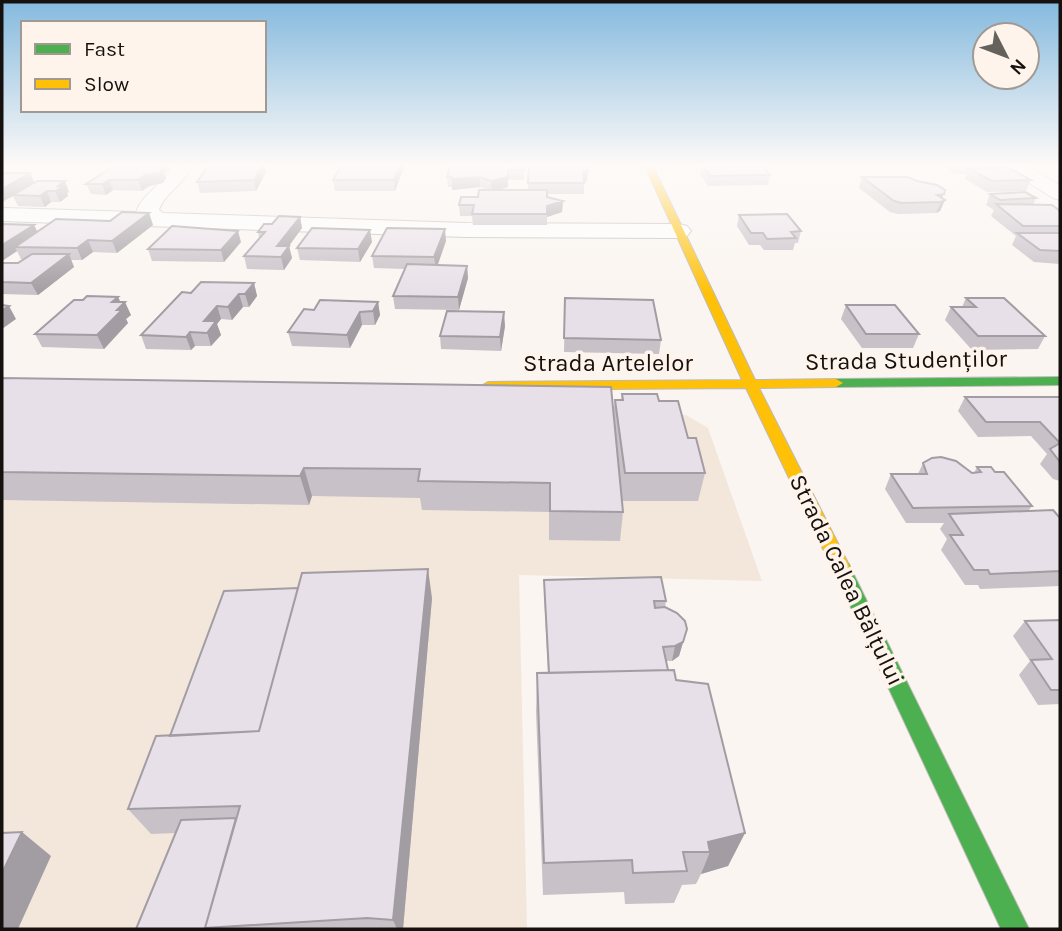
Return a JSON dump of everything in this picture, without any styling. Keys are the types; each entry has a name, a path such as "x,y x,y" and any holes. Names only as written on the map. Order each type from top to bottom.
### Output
{"main road":[{"name":"Strada Calea Bălțului","path":"668,207 722,326 1015,929"},
{"name":"Strada Studenților","path":"753,385 1060,380"},
{"name":"Strada Artelelor","path":"477,386 753,385"}],"street":[{"path":"149,207 148,212 156,219"},
{"path":"5,215 466,230 679,231"}],"shaded area":[{"path":"2,407 686,415 708,428 762,581 519,575 527,929 2,929"}],"building":[{"path":"473,207 547,207 547,214 472,214"},
{"path":"1000,207 1055,207 1060,211 1060,226 1023,226"},
{"path":"122,212 149,213 112,241 88,240 77,248 15,247 56,219 110,221"},
{"path":"787,214 801,231 791,232 796,238 767,239 763,233 751,233 739,215"},
{"path":"279,216 300,217 277,246 289,246 281,257 244,256 265,232 258,232 264,224 272,224"},
{"path":"2,224 34,225 2,245"},
{"path":"172,226 238,231 221,250 148,249"},
{"path":"312,228 370,230 358,249 297,248"},
{"path":"387,228 445,229 434,257 372,256"},
{"path":"1017,233 1060,233 1060,251 1040,250"},
{"path":"32,254 69,254 31,283 2,282 2,263 18,263"},
{"path":"407,264 467,266 458,297 393,296"},
{"path":"201,282 254,283 228,307 217,306 204,321 216,321 207,333 190,332 186,337 141,335 182,292 191,293"},
{"path":"87,296 118,297 112,302 125,302 117,310 122,310 97,335 35,334 74,300 83,300"},
{"path":"565,298 653,300 661,340 564,338"},
{"path":"966,298 1004,298 1045,336 978,336 951,307 976,307"},
{"path":"320,300 378,302 373,311 360,312 347,335 288,332 304,309 314,310"},
{"path":"846,305 895,305 919,334 866,334"},
{"path":"447,311 504,312 500,337 440,336"},
{"path":"2,378 611,387 623,512 550,511 550,483 418,481 420,469 304,468 300,476 2,472"},
{"path":"622,394 657,394 659,401 678,401 688,438 696,438 705,473 625,473 615,400 623,400"},
{"path":"965,397 1060,397 1060,443 1040,422 986,422"},
{"path":"1060,443 1060,462 1050,449"},
{"path":"941,457 956,461 972,473 981,472 977,467 991,467 995,472 1004,472 1032,506 913,508 891,474 927,474 923,463"},
{"path":"1053,510 1060,518 1060,571 990,574 988,570 974,570 950,535 963,535 949,514"},
{"path":"428,569 393,920 367,918 205,928 240,806 128,809 156,736 259,731 302,573"},
{"path":"661,577 666,601 654,601 655,608 665,607 677,613 685,621 687,629 683,642 663,647 668,670 549,673 544,580"},
{"path":"298,588 259,731 170,736 224,591"},
{"path":"1060,620 1060,690 1051,690 1031,660 1052,659 1025,621"},
{"path":"674,670 676,680 708,684 745,833 708,842 710,852 683,852 687,871 633,873 632,860 544,863 537,673"},
{"path":"236,818 205,928 207,929 136,929 181,820"},
{"path":"22,832 2,873 2,833"}],"traffic: fast":[{"path":"836,383 1060,381"},
{"path":"842,569 1015,929"}],"traffic: slow":[{"path":"668,207 722,326 842,569"},
{"path":"488,386 836,383"}]}
